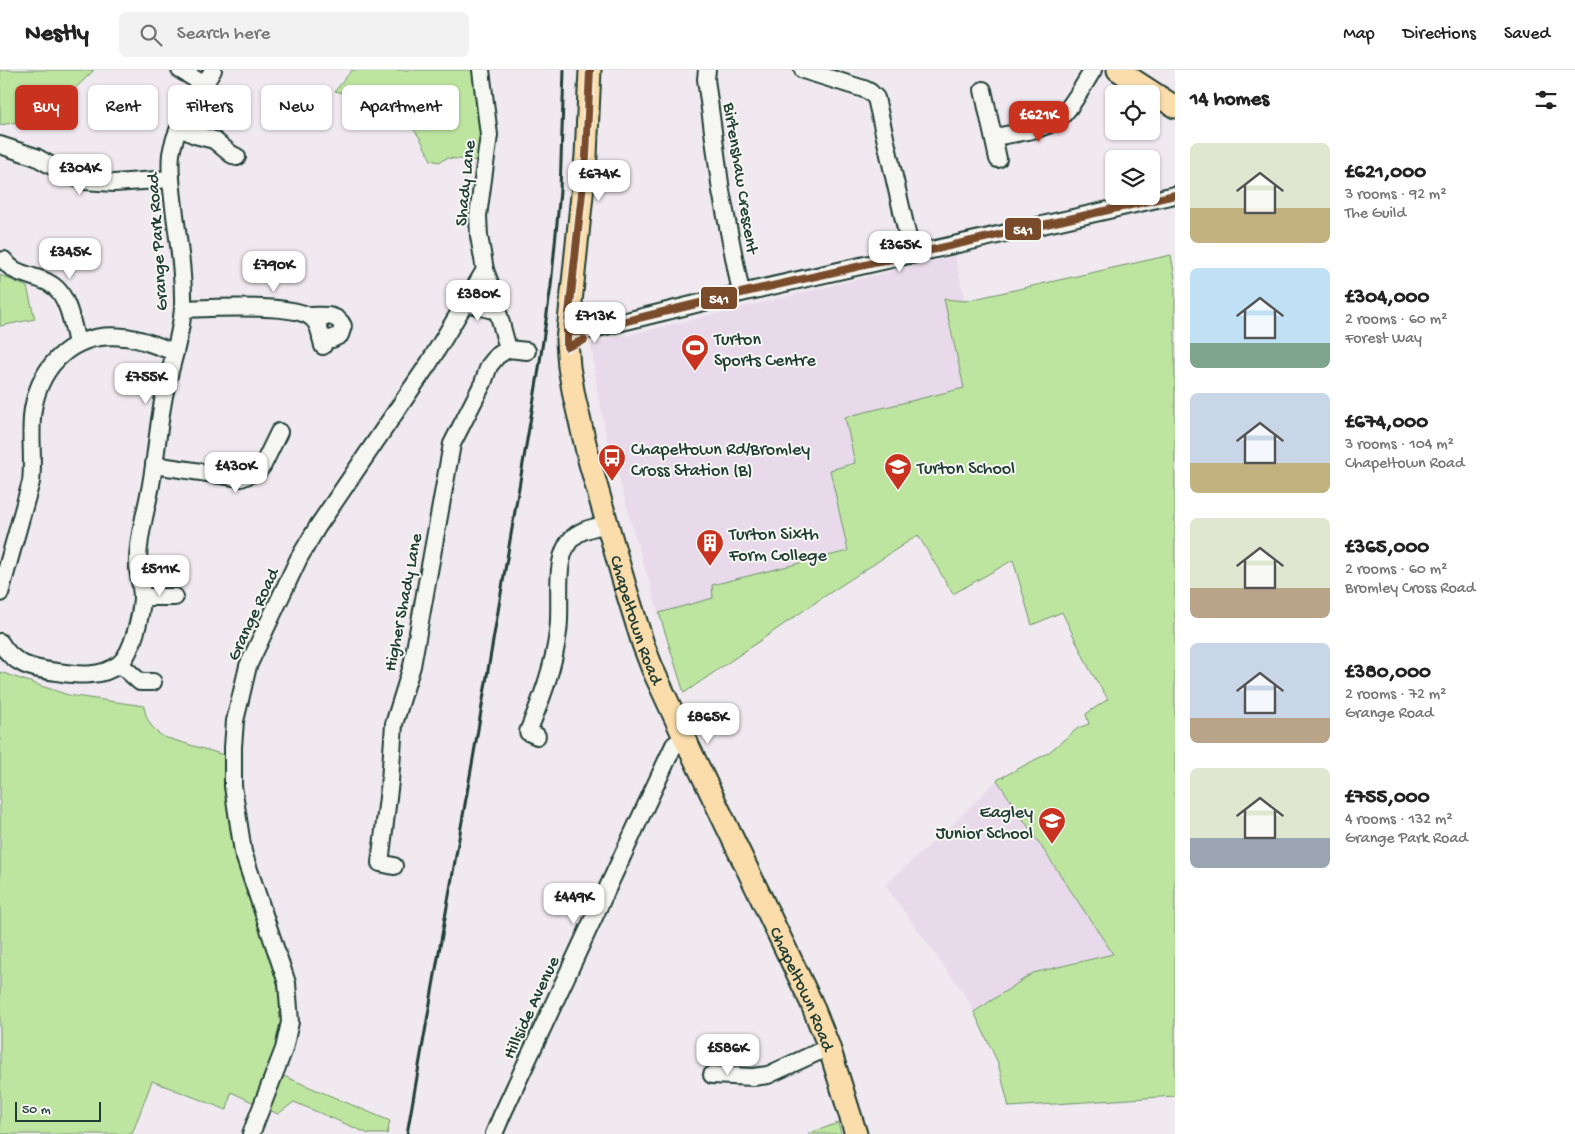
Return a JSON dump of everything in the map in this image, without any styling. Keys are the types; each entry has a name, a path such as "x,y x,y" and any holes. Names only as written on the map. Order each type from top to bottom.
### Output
{"main road":[{"name":"Chapeltown Road","path":"590,70 586,156 567,340 574,396 590,463 643,644 653,670 811,1002 829,1047 856,1134"},
{"path":"1118,70 1175,107"}],"street":[{"path":"180,70 205,84"},
{"name":"Grange Park Road","path":"205,84 213,70"},
{"name":"Shady Lane","path":"481,70 489,134 478,227 485,270"},
{"name":"Birtenshaw Crescent","path":"707,70 706,79 721,191 741,293"},
{"path":"803,70 864,89 876,98 912,255"},
{"path":"994,137 1047,126 1057,120 1065,113 1093,70"},
{"path":"983,90 998,159"},
{"name":"Grange Park Road","path":"120,664 135,635 142,597 138,551 154,465 164,394 175,352 183,309 181,262 171,179 171,157 178,130"},
{"path":"185,130 214,140 228,155"},
{"path":"0,144 36,157 68,175 84,181 114,183 171,179"},
{"path":"567,340 578,344 618,322 1175,195"},
{"path":"8,269 34,277 56,288 66,304 77,343"},
{"path":"485,270 508,349 527,351"},
{"name":"Grange Road","path":"251,1134 284,1049 290,1022 287,983 243,852 233,786 235,721 248,666 313,534 429,363 485,270"},
{"path":"466,303 497,311"},
{"path":"183,309 284,309 311,316 337,317 343,326 340,335 322,342 318,326 311,316"},
{"path":"0,593 31,482 33,467 31,429 33,410 40,384 53,362 77,343 106,337 126,337 175,352"},
{"name":"Higher Shady Lane","path":"394,866 380,864 390,781 394,724 412,666 452,444 483,383 489,366 497,356 508,349"},
{"path":"154,465 241,478 258,471 263,465 280,430"},
{"path":"538,736 528,732 549,673 558,632 560,566 563,553 568,543 576,534 586,529 607,524"},
{"path":"142,597 177,598"},
{"path":"0,642 12,658 22,665 86,675 120,664 147,687"},
{"name":"Hillside Avenue","path":"494,1134 674,745 684,737"},
{"path":"710,1074 753,1077 768,1075 829,1047"}],"shaded area":[{"name":"Turton School","path":"1171,255 1175,278 1090,670 1062,612 1032,625 1013,560 953,594 919,535 819,600 684,693 634,533 616,466 609,449 597,388 591,344 955,256 965,301"},
{"name":"Eagley Junior School","path":"1089,723 1113,954 1033,973 974,1012 967,998 885,885 951,826 997,780 1048,753 1078,728"}],"green space":[{"path":"0,70 94,70 78,86 15,85 15,122 0,125"},
{"path":"352,70 473,70 480,123 481,161 447,158 439,162 431,160 414,130 459,130 459,85 342,85 342,93 335,91"},
{"path":"1171,255 1175,278 1175,1096 1009,1107 998,1063 974,1012 1033,973 1113,954 997,780 1048,753 1078,728 1089,724 1086,714 1108,699 1090,670 1062,612 1032,625 1013,560 953,594 918,535 819,600 684,693 659,613 713,598 712,585 848,551 830,470 855,463 845,417 964,388 944,299 965,301"},
{"path":"0,275 27,287 35,319 0,326"},
{"path":"0,672 68,695 144,706 150,724 164,737 224,755 224,789 234,854 276,971 282,1018 279,1039 267,1069 390,1121 387,1134 369,1134 294,1102 278,1114 231,1092 227,1110 152,1081 132,1134 0,1134"},
{"path":"838,1123 841,1134 808,1134"}],"railway":[{"path":"407,1134 538,375 551,286 560,191 564,70"}],"transit line":[{"name":"541","path":"584,340 567,347 586,156 590,70"},
{"name":"541","path":"567,332 581,332 741,293 1175,195"}],"place":[{"name":"Turton Sports Centre","path":"695,372"},
{"name":"Chapeltown Rd/Bromley Cross Station (B)","path":"612,482"},
{"name":"Turton School","path":"898,491"},
{"name":"Turton Sixth Form College","path":"710,567"},
{"name":"Eagley Junior School","path":"1052,845"}]}
